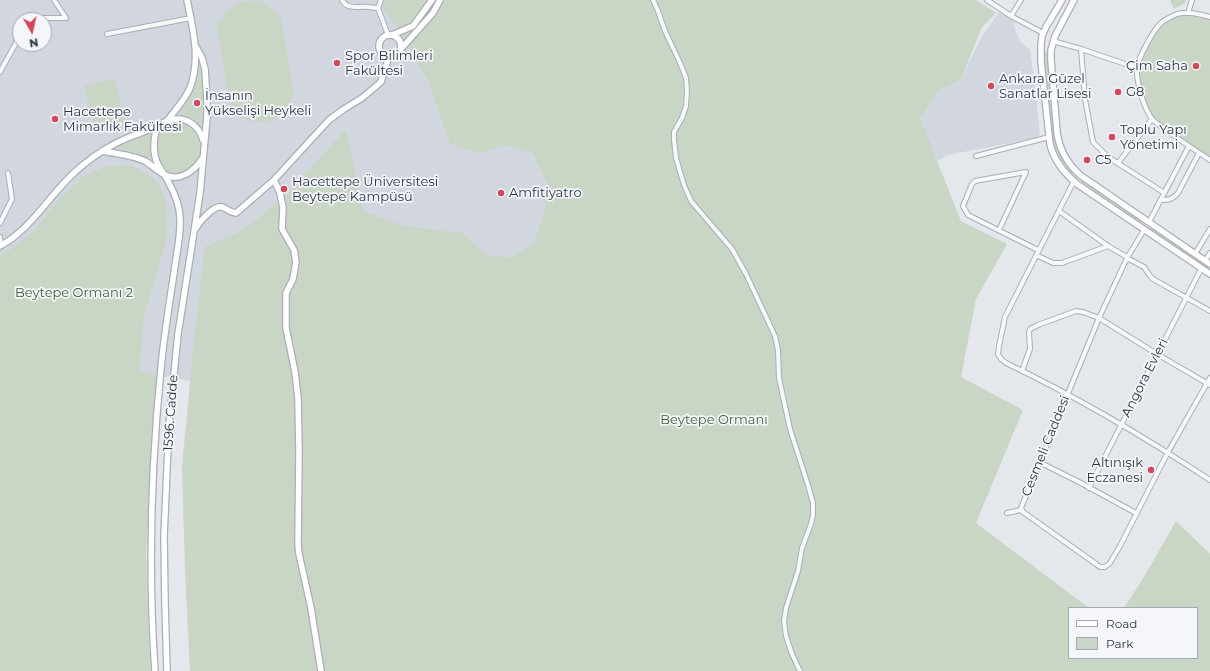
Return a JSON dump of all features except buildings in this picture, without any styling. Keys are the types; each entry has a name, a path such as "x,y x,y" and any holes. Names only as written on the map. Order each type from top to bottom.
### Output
{"street":[{"path":"52,18 66,18 54,0"},
{"name":"1596. Cadde","path":"167,121 183,101 190,88 195,70 195,45 187,0"},
{"path":"342,0 345,5 352,7 368,6 378,8"},
{"path":"381,0 378,8 390,35 395,36 400,41 400,50"},
{"path":"432,0 413,26 382,38 379,48 383,54 389,56 396,54 432,13 440,0"},
{"path":"653,0 686,78 686,106 682,118 674,132 676,158 684,185 691,201 732,249 746,274 775,336 778,350 779,378 790,429 808,485 812,503 813,515 811,524 802,548 784,621 786,636 800,671"},
{"path":"988,0 1011,16 1043,33 1053,41 1137,68"},
{"path":"1011,16 1021,0"},
{"path":"1062,0 1043,33 1041,56 1049,137 1051,148 1056,160 1063,171 1074,181 1210,274"},
{"path":"1074,0 1053,41 1051,60 1058,137 1062,150 1073,168 1080,174 1208,263 1210,252"},
{"path":"1188,13 1192,0"},
{"path":"1210,18 1197,13 1177,14 1161,23 1150,38 1137,68 1143,103 1152,119 1210,160"},
{"path":"107,34 190,18"},
{"name":"1596. Cadde","path":"167,671 164,604 164,536 169,424 178,334 200,193 205,144 207,101 202,58 195,45"},
{"path":"1081,49 1085,99 1093,142 1108,157 1163,192"},
{"path":"0,72 12,50"},
{"path":"194,231 200,221 215,209 220,207 230,212 236,212 274,180 329,120 362,98 381,82 389,56"},
{"name":"1596. Cadde","path":"155,671 152,604 152,498 161,367 179,240 180,219 179,207 169,182 156,161 154,138 159,126 167,121 178,118 192,122 200,131 205,144"},
{"path":"1118,163 1152,119"},
{"path":"0,246 15,237 82,165 126,138 159,126"},
{"path":"976,156 1049,137"},
{"path":"1144,230 1189,146"},
{"path":"103,151 134,157 145,161 165,175 176,176 186,174 194,169 203,158"},
{"path":"1160,200 1170,200 1174,198 1199,153"},
{"path":"999,230 1026,172 975,181 972,184 963,206 968,215 1038,250"},
{"path":"0,223 12,199 8,173"},
{"path":"1080,174 1074,181 1005,317 998,354 1006,363 1121,424 1168,452 1210,480"},
{"path":"274,180 280,193 283,208 282,229 294,250 296,262 293,279 286,293 286,328 296,372 298,398 298,544 311,608 321,671"},
{"path":"1059,211 1108,246 1144,267 1153,279 1210,311"},
{"path":"1195,254 1210,229"},
{"name":"Cesmeli Caddesi","path":"1144,230 1127,258 1099,318 1039,462 1021,510 1100,567 1105,567 1110,563 1120,546 1168,452 1208,384 1210,378"},
{"path":"0,237 0,246"},
{"path":"1036,255 1053,263 1062,263 1108,246"},
{"name":"Angora Evleri","path":"1089,488 1201,269"},
{"path":"1022,371 1030,349 1028,332 1030,329 1076,311 1099,318 1208,384"},
{"path":"1039,462 1136,513"},
{"path":"1007,513 1021,510"}],"shaded area":[{"name":"Hacettepe Üniversitesi Beytepe Kampüsü","path":"0,0 465,0 569,150 526,359 244,390 70,361 0,347"},
{"name":"Ankara Güzel Sanatlar Lisesi","path":"1000,11 1014,22 1015,30 1020,41 1030,50 1040,135 1036,138 948,155 936,162 920,118 940,90 961,79 982,36"}],"green space":[{"name":"Beytepe Ormanı","path":"386,0 976,0 996,13 982,27 961,79 940,90 920,118 961,221 1007,244 976,299 961,377 1023,410 976,523 1088,607 1068,607 1068,659 1198,659 1198,607 1125,607 1144,577 1176,521 1210,554 1210,671 190,671 182,467 194,340 205,247 240,232 286,196 346,129 363,211 403,226 463,233 487,256 512,257 534,244 551,191 532,152 504,145 481,153 450,144 429,83 401,33 383,7"},
{"path":"1170,0 1186,0 1185,3 1174,9"},
{"path":"246,1 257,1 266,4 278,14 281,19 294,94 286,111 271,120 263,122 254,122 245,119 237,113 231,113 216,20 222,19 226,12 232,7"},
{"path":"1188,13 1210,17 1210,160 1152,119 1143,103 1137,68 1140,59 1161,23 1177,14"},
{"path":"1045,52 1048,53 1056,143 1059,152 1073,171 1071,174 1062,166 1053,147 1044,65"},
{"path":"197,60 199,60 203,83 203,127 191,117 178,112 194,88 197,75"},
{"path":"114,78 126,123 95,131 84,86"},
{"path":"175,123 186,124 194,129 200,146 199,155 195,164 188,170 178,174 167,172 164,169 158,154 157,142 163,128 167,125"},
{"path":"153,133 151,139 151,157 147,158 136,153 116,148 142,136"},
{"name":"Beytepe Ormanı 2","path":"130,165 148,174 159,185 167,205 167,237 144,316 139,371 157,375 146,552 151,671 0,671 0,256 17,245 35,230 57,202 82,177 107,166"},
{"path":"1081,180 1140,220 1140,223 1080,183"},
{"path":"1150,227 1210,267 1210,271 1149,230"}],"place":[{"name":"Spor Bilimleri Fakültesi","path":"337,63"},
{"name":"Çim Saha","path":"1196,66"},
{"name":"Ankara Güzel Sanatlar Lisesi","path":"991,86"},
{"name":"G8","path":"1118,92"},
{"name":"İnsanın Yükselişi Heykeli","path":"197,103"},
{"name":"Hacettepe Mimarlık Fakültesi","path":"55,119"},
{"name":"Toplu Yapı Yönetimi","path":"1112,137"},
{"name":"C5","path":"1087,160"},
{"name":"Hacettepe Üniversitesi Beytepe Kampüsü","path":"284,189"},
{"name":"Amfitiyatro","path":"501,193"},
{"name":"Altınışık Eczanesi","path":"1151,470"}]}
